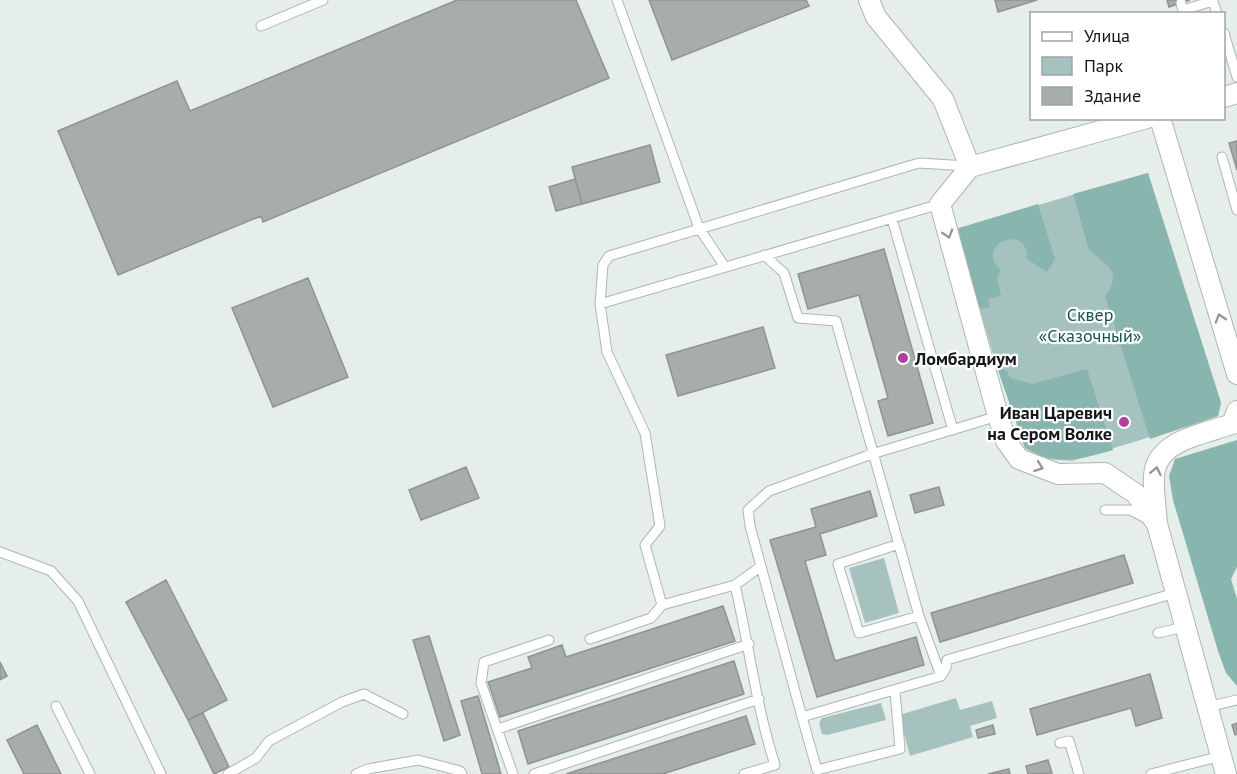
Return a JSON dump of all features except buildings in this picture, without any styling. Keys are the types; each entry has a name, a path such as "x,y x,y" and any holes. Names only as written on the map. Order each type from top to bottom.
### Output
{"street":[{"path":"869,0 876,17 943,99 969,166"},
{"path":"1140,120 969,166 940,204 1006,441 1019,459 1058,474 1105,474 1136,494 1157,524"},
{"path":"1161,120 1232,340 1237,374"},
{"path":"1223,765 1157,524 1154,475 1159,458 1170,446 1232,424 1237,411"}],"lane":[{"path":"261,26 323,0"},
{"path":"617,0 699,228 725,267"},
{"path":"1181,3 1183,10 1215,1"},
{"path":"1225,36 1237,77"},
{"path":"1221,157 1237,210"},
{"path":"662,605 645,545 660,526 645,433 607,352 600,304 603,265 609,256 919,163 969,166"},
{"path":"600,304 940,204"},
{"path":"891,219 953,430"},
{"path":"764,255 784,273 798,318 836,321 872,454 920,616 941,676"},
{"path":"895,691 900,749 817,771 760,567 748,510 755,501 769,491 872,454 998,416"},
{"path":"1105,510 1130,510 1157,524"},
{"path":"899,544 838,564 859,633 920,616"},
{"path":"0,552 51,571 78,601 161,774"},
{"path":"590,639 651,618 662,605 735,585 760,567"},
{"path":"735,585 749,644 761,722 775,765 744,774"},
{"path":"802,717 941,676 946,668 946,660 992,650 1175,593"},
{"path":"1158,633 1185,627"},
{"path":"513,774 481,683 484,662 549,640"},
{"path":"498,729 749,644"},
{"path":"228,774 256,758 269,741 342,702 364,694 404,714"},
{"path":"534,774 759,699"},
{"path":"1207,707 1237,700"},
{"path":"56,706 90,774"},
{"path":"1060,744 1069,741 1079,774"},
{"path":"356,774 368,768 418,760 460,771 462,774"},
{"path":"1151,774 1223,765"}],"green space":[{"name":"Сквер «Сказочный»","path":"1148,173 1221,403 1218,416 1072,461 1046,459 1025,448 997,367 956,229"},
{"path":"884,558 899,613 865,623 849,568"},
{"path":"956,698 960,710 992,701 997,718 970,726 973,737 910,756 899,715"},
{"path":"881,703 886,720 827,735 822,734 819,723 822,718"}],"shaded area":[{"path":"1148,173 1221,403 1218,416 1150,439 1105,296 1113,280 1113,274 1107,265 1089,250 1073,194"},
{"path":"1038,204 1055,259 1047,272 1027,259 1025,248 1020,241 1012,239 1004,241 993,252 994,261 1001,270 997,279 1001,296 988,299 990,307 979,309 956,229"},
{"path":"997,367 1007,371 1010,378 1032,384 1087,369 1113,450 1069,460 1037,454 1025,448"},
{"path":"1237,440 1237,567 1231,579 1237,599 1237,686 1226,673 1218,651 1173,500 1169,476 1175,459"}],"place":[{"name":"Ломбардиум","path":"903,358"},
{"name":"Иван Царевич на Сером Волке","path":"1124,422"}]}
